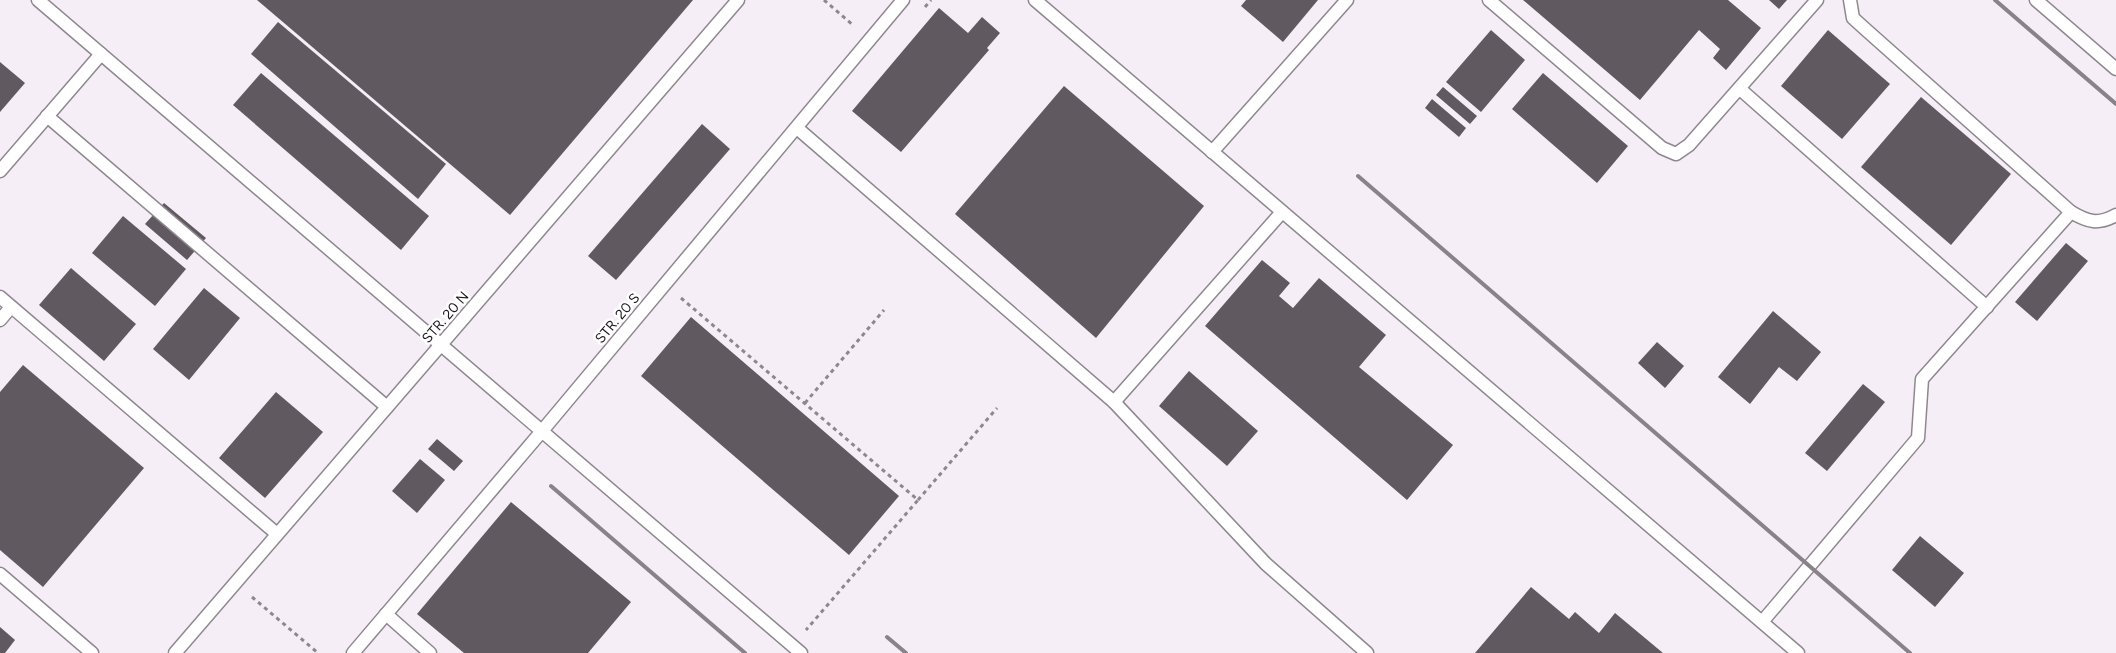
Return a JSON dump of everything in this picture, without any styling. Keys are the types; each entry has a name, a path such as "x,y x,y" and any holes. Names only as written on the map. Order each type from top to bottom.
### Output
{"lane":[{"path":"38,0 797,649"},
{"name":"STR. 20 N","path":"174,653 738,0"},
{"name":"STR. 20 S","path":"353,653 665,285 903,0"},
{"path":"1035,0 1798,653"},
{"path":"1212,152 1347,0"},
{"path":"1489,0 1662,148 1676,154 1689,145 1817,0"},
{"path":"1850,0 1853,18 1858,23 2072,212 2086,221 2106,221 2116,215"},
{"path":"2036,0 2116,68"},
{"path":"0,171 101,54"},
{"path":"1740,89 1987,307"},
{"path":"47,116 387,407"},
{"path":"797,128 1114,402 1266,564 1367,653"},
{"path":"1114,402 1282,212"},
{"path":"1762,622 1918,438 1922,379 2072,212"},
{"path":"0,297 277,534"},
{"path":"0,320 11,307"},
{"path":"0,574 92,653"},
{"path":"386,614 430,653"}],"path":[{"path":"824,0 870,40"},
{"path":"665,285 918,500"},
{"path":"805,403 884,310"},
{"path":"797,649 918,500 997,408"}],"building":[{"path":"257,0 693,0 510,215"},
{"path":"1246,0 1318,0 1283,42 1241,6"},
{"path":"1523,0 1728,0 1761,28 1726,70 1713,58 1720,49 1699,30 1640,100"},
{"path":"1769,0 1787,0 1779,9"},
{"path":"939,8 968,33 982,17 1000,33 987,48 989,50 901,152 852,111"},
{"path":"278,22 446,164 418,199 251,54"},
{"path":"1491,30 1525,60 1481,112 1446,82"},
{"path":"1828,30 1890,84 1842,139 1781,86"},
{"path":"0,62 25,83 0,112"},
{"path":"261,73 429,216 401,250 233,105"},
{"path":"1543,73 1628,146 1597,183 1512,109"},
{"path":"1064,86 1204,206 1096,338 955,214"},
{"path":"1443,87 1477,116 1470,124 1436,95"},
{"path":"1921,97 2011,174 1951,245 1861,167"},
{"path":"1432,99 1466,128 1459,137 1425,108"},
{"path":"702,124 730,149 616,280 588,256"},
{"path":"164,203 206,238 187,260 145,224"},
{"path":"123,216 186,269 155,306 92,253"},
{"path":"2066,243 2088,261 2037,321 2015,302"},
{"path":"1262,260 1290,283 1279,296 1293,308 1319,278 1386,335 1359,367 1453,445 1407,500 1205,326"},
{"path":"71,268 136,324 104,361 39,305"},
{"path":"204,288 240,318 189,380 153,349"},
{"path":"1773,311 1821,352 1797,381 1779,367 1750,404 1718,377"},
{"path":"691,317 899,496 849,555 641,376"},
{"path":"1657,342 1684,366 1665,388 1638,363"},
{"path":"23,365 144,468 43,587 0,550 0,392"},
{"path":"1189,371 1258,431 1227,466 1159,406"},
{"path":"1863,384 1885,402 1827,471 1805,453"},
{"path":"276,392 323,432 265,498 219,458"},
{"path":"437,439 463,461 454,471 428,449"},
{"path":"420,459 445,480 417,513 392,491"},
{"path":"511,502 631,602 588,653 464,653 417,614"},
{"path":"1920,536 1964,573 1935,607 1892,570"},
{"path":"1531,587 1569,619 1575,612 1599,633 1615,613 1663,653 1475,653"},
{"path":"0,627 15,640 5,653 0,653"}],"railway":[{"path":"1995,0 2116,104"},
{"path":"1358,176 1910,653"},
{"path":"551,486 745,653"},
{"path":"887,637 906,653"}]}
